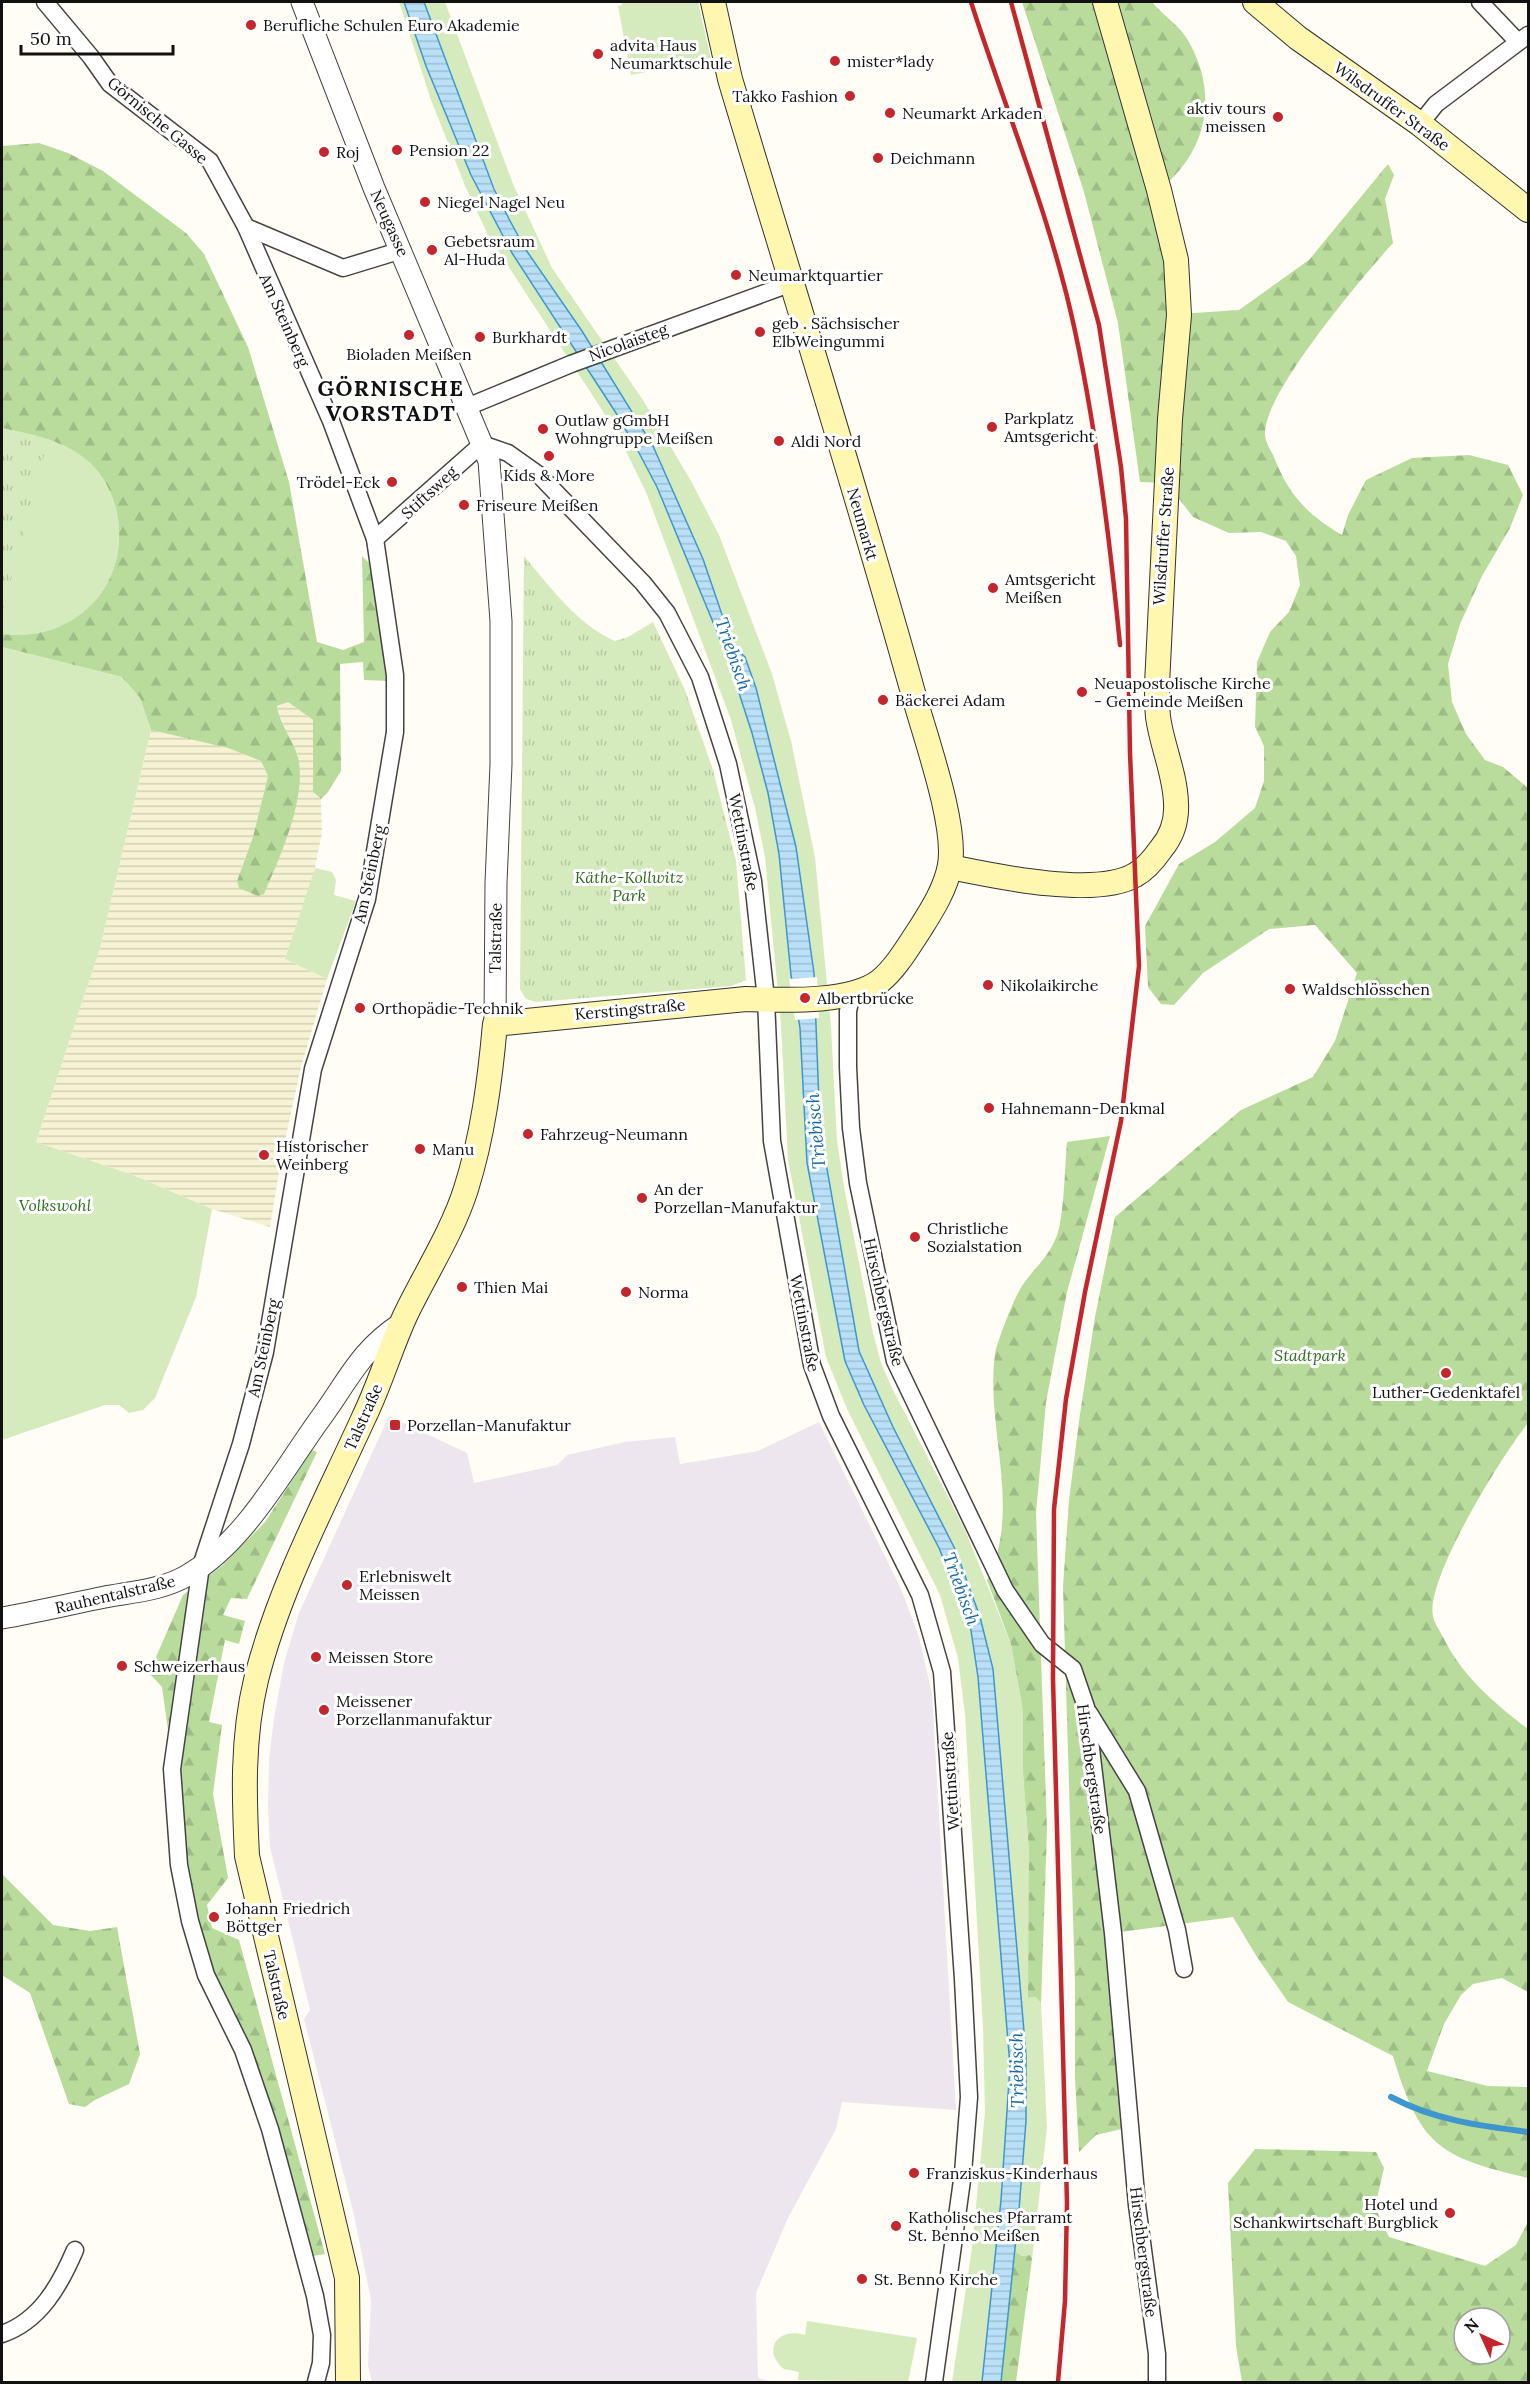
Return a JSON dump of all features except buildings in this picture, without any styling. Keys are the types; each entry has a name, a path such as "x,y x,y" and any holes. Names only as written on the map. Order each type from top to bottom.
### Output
{"main road":[{"name":"Neumarkt","path":"713,2 730,79 901,650 948,821 950,867 938,898 907,950 880,981 840,995"},
{"name":"Wilsdruffer Straße","path":"950,867 1022,880 1081,883 1121,880 1135,875 1151,862 1165,845 1175,824 1174,778 1158,719 1157,685 1170,419 1179,315 1176,260 1159,190 1105,2"},
{"name":"Wilsdruffer Straße","path":"1255,2 1298,38 1420,124 1528,210"},
{"path":"774,1000 840,995"},
{"name":"Kerstingstraße","path":"495,1024 577,1014 774,1000"},
{"name":"Talstraße","path":"348,2382 347,2278 247,1856 243,1789 247,1731 255,1682 268,1638 293,1572 370,1404 402,1323 465,1191 482,1126 495,1024"}],"street":[{"name":"Görnische Gasse","path":"45,2 91,57 110,84 210,161 246,227"},
{"name":"Neugasse","path":"302,2 374,188 482,444"},
{"path":"1420,124 1436,104 1523,39 1480,2"},
{"path":"246,227 343,268 402,250"},
{"name":"Am Steinberg","path":"201,1566 241,1444 265,1352 313,1069 369,888 395,732 395,675 375,539 331,421 246,227"},
{"name":"Nicolaisteg","path":"467,407 609,349 792,283"},
{"name":"Stiftsweg","path":"375,539 482,444"},
{"name":"Wettinstraße","path":"482,444 508,453 539,475 643,583 667,613 700,677 728,764 753,881 774,1000 772,1141 812,1365 821,1392 920,1595 942,1672 969,2097 963,2173 934,2382"},
{"name":"Talstraße","path":"482,444 489,461 501,621 501,764 496,883 495,1024"},
{"name":"Hirschbergstraße","path":"840,995 848,1011 851,1128 858,1183 895,1361 1005,1590 1042,1644 1073,1669 1086,1707 1113,1933 1137,2205 1157,2354 1157,2382"},
{"name":"Rauhentalstraße","path":"2,1618 144,1591 177,1581 201,1566 224,1547 247,1521 328,1408 359,1359 384,1335 402,1323"},
{"path":"328,1408 348,1398 370,1404"},
{"path":"201,1566 172,1769 179,1865 190,1921 206,1975 243,2050 270,2129 315,2296 322,2335 321,2363 316,2382"},
{"path":"1086,1707 1137,1791 1177,1930 1184,1969"},
{"path":"2,2334 35,2314 51,2297 75,2250"}],"shaded area":[{"path":"288,702 313,720 314,794 321,799 322,833 312,882 285,959 327,979 301,1067 282,1154 270,1227 212,1209 133,1175 36,1142 100,948 151,730 228,748 261,761 268,776 253,837 237,881 298,755 279,716 277,706"},
{"path":"389,1416 467,1453 474,1483 557,1465 567,1455 625,1442 675,1437 680,1464 758,1451 819,1422 901,1589 919,1637 932,1694 956,2110 842,2102 836,2129 788,2218 756,2293 758,2378 773,2382 372,2382 368,2365 371,2300 354,2215 304,2019 310,2010 270,1847 268,1806 269,1760 274,1718 284,1663 299,1613"}],"green space":[{"path":"399,2 404,2 426,66 471,175 512,253 616,413 657,487 727,656 752,733 768,793 779,854 800,1028 807,1163 845,1361 864,1405 939,1548 970,1624 978,1677 1010,2066 1001,2200 982,2382 952,2382 972,2248 985,2112 983,2027 965,1714 958,1658 940,1595 847,1409 826,1357 788,1160 781,1024 765,857 755,808 731,720 646,492 617,433 488,235 466,188 431,100"},
{"path":"424,2 445,2 513,184 552,268 643,400 691,481 719,535 772,674 791,741 815,857 831,1027 837,1141 873,1333 881,1363 965,1530 1011,1644 1023,1711 1023,1773 1029,1851 1029,1998 1037,1997 1041,2003 1047,2128 1032,2259 1030,2255 1022,2256 1015,2251 1026,2055 993,1669 980,1617 956,1551 893,1427 859,1351 820,1129 814,974 796,847 756,688 745,657 735,648 730,638 703,559 653,446 582,331 526,250 509,219 495,189"},
{"path":"622,2 698,2 711,59 631,75 618,6 622,5"},
{"name":"Stadtpark","path":"1022,2 1152,2 1189,42 1204,83 1203,122 1188,158 1159,190 1179,314 1239,310 1309,260 1388,164 1394,175 1385,199 1393,243 1317,336 1280,392 1269,416 1265,434 1268,445 1285,481 1308,511 1342,535 1348,515 1366,480 1412,458 1469,455 1508,465 1523,495 1510,528 1482,576 1460,624 1448,664 1452,702 1466,734 1485,760 1503,767 1528,788 1528,1423 1501,1461 1453,1547 1434,1598 1433,1616 1451,1651 1469,1676 1491,1699 1528,1729 1528,1992 1502,1978 1473,1984 1461,1995 1444,2024 1427,2071 1488,2086 1528,2087 1528,2178 1473,2163 1453,2154 1437,2143 1424,2129 1413,2110 1393,2056 1288,2002 1233,1917 1113,1933 1130,2127 1096,2135 1079,2152 1075,2078 1075,1983 1063,1587 1069,1500 1080,1414 1095,1317 1115,1217 1241,1110 1313,1077 1335,1041 1357,973 1315,925 1269,929 1203,973 1174,1005 1161,1004 1148,987 1145,926 1179,864 1215,842 1255,808 1264,781 1264,746 1255,727 1257,662 1270,632 1289,612 1300,585 1296,556 1286,541 1261,532 1229,533 1193,517 1167,483 1140,482 1118,323 1084,192"},
{"path":"39,143 68,153 103,171 186,233 204,254 248,347 289,482 317,642 343,650 364,642 362,556 374,568 391,681 364,680 363,662 340,664 341,771 321,799 313,792 313,720 288,702 277,706 281,721 295,748 300,778 290,829 264,894 258,896 239,888 237,881 253,837 268,776 261,761 228,748 151,730 140,698 122,677 2,647 2,634 27,635 51,630 72,620 90,606 104,589 114,568 119,545 118,519 109,488 90,463 59,444 2,428 2,146"},
{"path":"2,428 48,440 80,455 105,481 118,519 119,545 114,568 104,589 90,606 72,620 51,630 27,635 2,634"},
{"path":"2,434 47,444 2,613"},
{"name":"Käthe-Kollwitz Park","path":"524,556 554,592 577,615 601,634 615,641 628,637 653,622 685,690 713,770 736,861 746,980 731,986 536,1002 526,999 520,989"},
{"name":"Volkswohl","path":"2,647 122,677 140,698 151,730 100,948 36,1142 133,1175 212,1209 196,1297 155,1398 143,1410 129,1413 119,1405 105,1405 2,1440"},
{"path":"315,868 332,872 336,880 334,895 356,901 327,979 285,959"},
{"path":"1110,1136 1067,1292 1046,1402 1036,1513 1047,1830 1041,2003 1036,1997 1028,1998 1029,1851 1023,1773 1023,1711 1011,1644 987,1580 997,1553 1002,1525 1003,1497 993,1382 995,1354 1019,1292 1049,1252 1059,1230 1067,1142"},
{"path":"312,1450 317,1452 247,1599 231,1598 223,1615 245,1621 239,1644 225,1640 209,1722 222,1725 213,1794 228,1878 207,1905 212,1928 239,1940 325,2254 313,2256 281,2141 203,1953 182,1831 162,1687 149,1673 183,1595 223,1565 265,1522"},
{"path":"2,1874 53,1925 90,1931 117,1927 140,2054 129,2084 85,2107 69,2104 30,1993 2,1975"},
{"path":"1255,2149 1376,2152 1384,2168 1375,2207 1389,2237 1485,2266 1516,2245 1528,2222 1528,2382 1242,2382 1236,2346 1228,2183"},
{"path":"1015,2251 1022,2256 1030,2255 1032,2259 1016,2382 1001,2382"},
{"path":"807,2321 917,2338 908,2382 798,2380 799,2372 784,2369 777,2362 773,2348 780,2337 787,2334 805,2335"}],"water":[{"name":"Triebisch","path":"404,2 424,2 494,189 509,219 526,250 582,331 653,446 703,559 730,638 735,648 745,657 756,688 796,847 814,973 820,1129 859,1351 893,1427 956,1551 980,1617 993,1669 1026,2055 1026,2121 1001,2382 982,2382 1001,2200 1010,2066 978,1677 970,1624 939,1548 864,1405 845,1361 807,1163 800,1028 791,975 779,854 768,793 752,733 727,656 657,487 616,413 512,253 471,175 426,66"}],"pier":[{"path":"817,977 819,1018 795,1020 789,979"}],"waterway":[{"path":"1391,2097 1441,2117 1528,2132"}],"railway":[{"path":"971,2 1054,247 1075,331 1102,487 1120,645"},
{"path":"1011,2 1099,325 1121,467 1126,519 1130,753 1139,966 1121,1121 1085,1292 1066,1399 1054,1509 1053,1679 1067,2203 1065,2301 1058,2382"}],"place":[{"name":"Berufliche Schulen Euro Akademie","path":"251,25"},
{"name":"advita Haus Neumarktschule","path":"598,54"},
{"name":"mister*lady","path":"835,61"},
{"name":"Takko Fashion","path":"850,96"},
{"name":"Neumarkt Arkaden","path":"890,113"},
{"name":"aktiv tours meissen","path":"1278,117"},
{"name":"Pension 22","path":"397,150"},
{"name":"Roj","path":"324,152"},
{"name":"Deichmann","path":"878,158"},
{"name":"Niegel Nagel Neu","path":"425,202"},
{"name":"Gebetsraum Al-Huda","path":"432,250"},
{"name":"Neumarktquartier","path":"736,275"},
{"name":"geb . Sächsischer ElbWeingummi","path":"760,332"},
{"name":"Bioladen Meißen","path":"409,335"},
{"name":"Burkhardt","path":"480,337"},
{"name":"Parkplatz Amtsgericht","path":"992,427"},
{"name":"Outlaw gGmbH Wohngruppe Meißen","path":"543,429"},
{"name":"Aldi Nord","path":"779,441"},
{"name":"Kids & More","path":"549,456"},
{"name":"Trödel-Eck","path":"392,482"},
{"name":"Friseure Meißen","path":"464,505"},
{"name":"Amtsgericht Meißen","path":"993,588"},
{"name":"Neuapostolische Kirche - Gemeinde Meißen","path":"1082,692"},
{"name":"Bäckerei Adam","path":"883,700"},
{"name":"Nikolaikirche","path":"988,985"},
{"name":"Waldschlösschen","path":"1290,989"},
{"name":"Albertbrücke","path":"805,998"},
{"name":"Orthopädie-Technik","path":"360,1008"},
{"name":"Hahnemann-Denkmal","path":"989,1108"},
{"name":"Fahrzeug-Neumann","path":"528,1134"},
{"name":"Manu","path":"420,1149"},
{"name":"Historischer Weinberg","path":"264,1155"},
{"name":"An der Porzellan-Manufaktur","path":"642,1198"},
{"name":"Christliche Sozialstation","path":"915,1237"},
{"name":"Thien Mai","path":"462,1287"},
{"name":"Norma","path":"626,1292"},
{"name":"Luther-Gedenktafel","path":"1446,1373"},
{"name":"Porzellan-Manufaktur","path":"395,1425"},
{"name":"Erlebniswelt Meissen","path":"347,1585"},
{"name":"Meissen Store","path":"316,1657"},
{"name":"Schweizerhaus","path":"122,1666"},
{"name":"Meissener Porzellanmanufaktur","path":"324,1710"},
{"name":"Johann Friedrich Böttger","path":"214,1917"},
{"name":"Franziskus-Kinderhaus","path":"914,2173"},
{"name":"Hotel und Schankwirtschaft Burgblick","path":"1450,2213"},
{"name":"Katholisches Pfarramt St. Benno Meißen","path":"896,2226"},
{"name":"St. Benno Kirche","path":"862,2279"}],"district":[{"name":"GÖRNISCHE VORSTADT","path":"391,401"}]}
